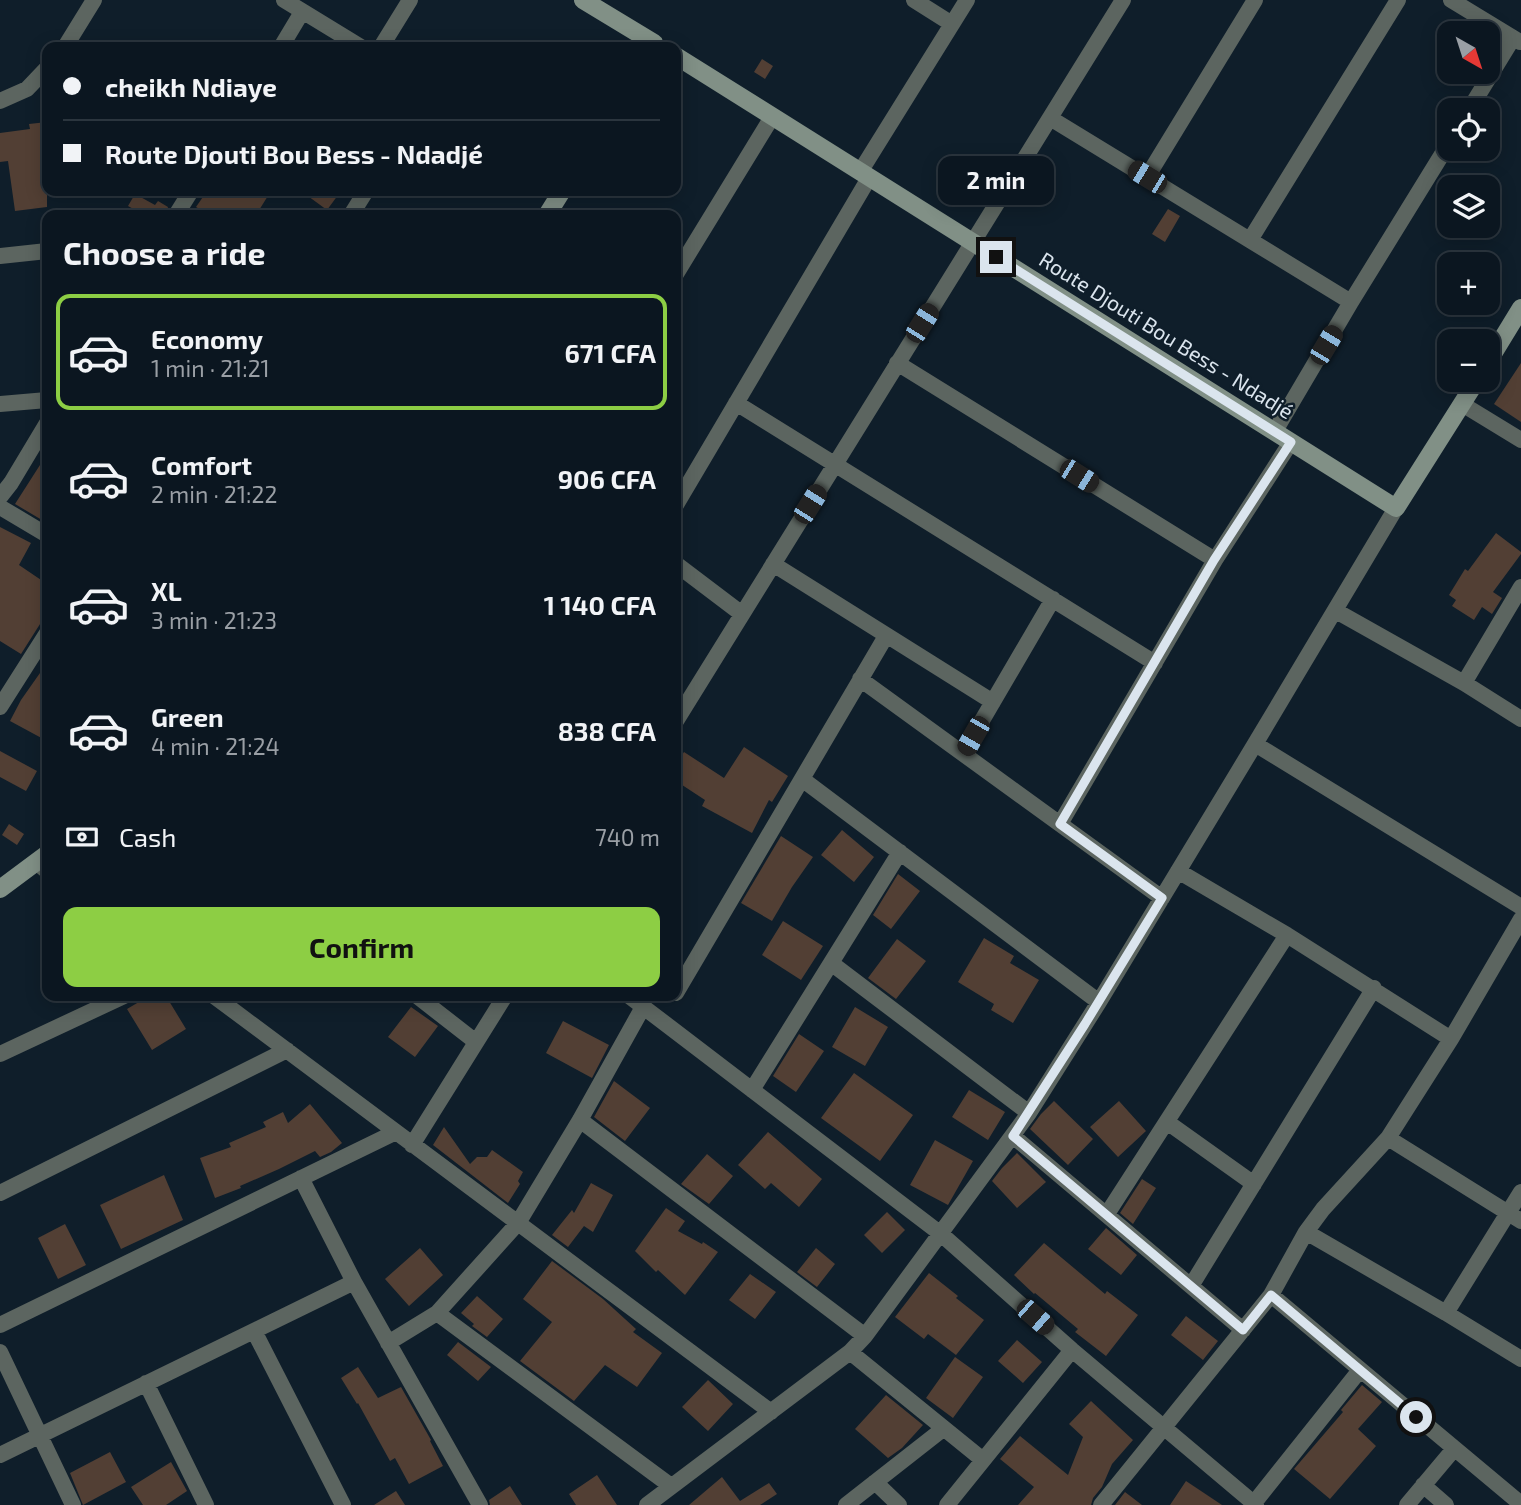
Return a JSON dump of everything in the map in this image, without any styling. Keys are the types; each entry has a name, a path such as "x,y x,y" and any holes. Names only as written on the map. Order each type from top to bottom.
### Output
{"main road":[{"path":"583,0 650,42"},
{"name":"Route Djouti Bou Bess - Ndadjé","path":"681,59 1396,508"},
{"path":"1500,342 1521,308"},
{"path":"1396,508 1470,392"},
{"path":"0,889 42,863"}],"street":[{"path":"68,42 94,0"},
{"path":"284,0 353,42"},
{"path":"384,42 410,0"},
{"path":"915,0 952,24"},
{"path":"681,496 967,0"},
{"path":"681,709 1123,0"},
{"path":"1147,177 1255,0"},
{"path":"1250,240 1398,0"},
{"path":"1451,0 1517,41 1477,98"},
{"path":"284,42 302,12"},
{"path":"0,101 27,89 42,73"},
{"path":"681,266 772,117"},
{"path":"1050,118 1351,302"},
{"path":"1275,431 1438,161"},
{"path":"0,256 42,252"},
{"path":"897,363 1214,560"},
{"path":"0,404 42,400"},
{"path":"736,403 1155,663"},
{"path":"1462,404 1521,440"},
{"path":"0,497 42,431"},
{"path":"1060,824 1214,560 1291,442"},
{"path":"0,507 42,532"},
{"path":"653,1503 671,1486 850,1352 864,1336 1029,1113 1099,1002 1396,508"},
{"path":"773,564 993,702"},
{"path":"681,568 742,614"},
{"path":"1464,683 1521,587"},
{"path":"963,754 1053,599"},
{"path":"1336,611 1464,683 1521,719"},
{"path":"681,984 886,636"},
{"path":"0,707 42,641"},
{"path":"860,679 1162,898"},
{"path":"1255,744 1521,907"},
{"path":"802,779 1099,1002"},
{"path":"752,1090 900,852"},
{"path":"1178,871 1374,988 1451,1039"},
{"path":"1101,1505 1271,1295 1306,1232 1324,1209 1388,1139 1451,1039 1521,919"},
{"path":"1107,1214 1287,935"},
{"path":"831,963 1029,1113"},
{"path":"1191,1286 1374,988"},
{"path":"0,1054 113,1001"},
{"path":"221,1001 771,1412"},
{"path":"423,1001 476,1042"},
{"path":"412,1144 502,1001"},
{"path":"635,1001 940,1234 1072,1350 1255,1504 1360,1370"},
{"path":"660,1019 671,1001"},
{"path":"388,1343 437,1313 518,1223 643,1007"},
{"path":"0,1193 287,1050"},
{"path":"580,1120 864,1336"},
{"path":"1167,1122 1254,1184"},
{"path":"0,1325 396,1132"},
{"path":"1013,1136 1243,1330"},
{"path":"1388,1139 1514,1217"},
{"path":"301,1178 354,1282 480,1505"},
{"path":"1446,1313 1514,1217 1521,1192"},
{"path":"1306,1232 1521,1359"},
{"path":"0,1455 354,1282"},
{"path":"1271,1295 1521,1504"},
{"path":"437,1313 671,1486"},
{"path":"254,1332 343,1505"},
{"path":"947,1505 1072,1350"},
{"path":"0,1352 73,1505"},
{"path":"850,1352 983,1460"},
{"path":"146,1383 206,1505"},
{"path":"846,1505 943,1429"},
{"path":"1407,1505 1454,1449"},
{"path":"875,1482 899,1505"},
{"path":"1423,1485 1446,1505"}],"building":[{"path":"762,59 773,66 765,79 754,72"},
{"path":"42,123 42,196 47,196 47,207 15,211 8,161 0,162 0,133 30,129 29,124"},
{"path":"134,196 139,196 155,205 158,201 168,207 167,210 135,210 128,206"},
{"path":"204,196 268,196 259,210 201,210 196,207"},
{"path":"308,196 337,196 327,210"},
{"path":"1168,209 1180,216 1165,242 1152,234"},
{"path":"1521,363 1521,422 1494,404"},
{"path":"42,462 42,520 15,504"},
{"path":"0,527 31,543 19,565 42,581 42,621 21,654 0,641"},
{"path":"1496,533 1521,554 1493,592 1502,598 1492,614 1482,607 1474,620 1452,606 1456,600 1449,595 1465,569 1468,571"},
{"path":"42,670 42,738 10,721"},
{"path":"744,747 788,776 772,802 769,800 752,833 702,806 705,800 681,784 681,756 684,752 724,778"},
{"path":"0,751 37,771 26,791 0,777"},
{"path":"9,824 24,834 17,845 2,835"},
{"path":"842,830 874,857 854,882 821,855"},
{"path":"781,836 813,857 772,921 741,903"},
{"path":"898,874 920,891 891,929 873,915"},
{"path":"783,921 823,946 801,980 762,955"},
{"path":"984,938 1014,956 1010,963 1039,980 1013,1023 991,1010 994,1004 958,982"},
{"path":"897,939 926,961 896,999 868,978"},
{"path":"141,1001 169,1001 186,1029 152,1050 127,1009"},
{"path":"411,1007 438,1026 415,1057 388,1037"},
{"path":"855,1007 888,1027 865,1066 832,1047"},
{"path":"563,1021 609,1045 592,1078 546,1053"},
{"path":"799,1034 824,1051 796,1092 773,1076"},
{"path":"854,1073 913,1115 880,1161 821,1118"},
{"path":"614,1081 650,1108 625,1141 594,1117"},
{"path":"969,1090 1005,1112 988,1140 952,1117"},
{"path":"1054,1101 1093,1139 1068,1165 1030,1129"},
{"path":"1119,1101 1146,1131 1118,1157 1090,1127"},
{"path":"310,1104 342,1143 320,1157 315,1151 215,1198 200,1158 231,1147 229,1143 266,1127 263,1122 283,1112 288,1123"},
{"path":"444,1127 470,1164 477,1157 487,1157 492,1150 523,1172 518,1181 520,1184 508,1203 433,1145"},
{"path":"768,1132 822,1179 799,1207 771,1183 765,1189 738,1165"},
{"path":"935,1140 973,1161 948,1205 910,1185"},
{"path":"1017,1153 1046,1182 1017,1208 992,1181"},
{"path":"707,1154 733,1176 709,1204 681,1184"},
{"path":"164,1175 183,1220 121,1249 100,1205"},
{"path":"1142,1179 1156,1188 1133,1224 1120,1213"},
{"path":"591,1183 613,1195 593,1232 584,1226 568,1247 552,1235 572,1210 574,1213"},
{"path":"666,1208 685,1221 678,1231 718,1252 685,1295 635,1251"},
{"path":"887,1212 905,1230 882,1253 864,1235"},
{"path":"65,1224 86,1265 58,1279 38,1238"},
{"path":"1106,1228 1137,1255 1121,1275 1088,1249"},
{"path":"1044,1243 1105,1294 1107,1291 1138,1315 1106,1356 1075,1332 1078,1329 1014,1275"},
{"path":"420,1248 443,1275 409,1306 385,1279"},
{"path":"816,1248 835,1264 817,1287 797,1272"},
{"path":"552,1261 603,1299 636,1329 633,1332 662,1353 637,1387 605,1365 574,1401 520,1361 552,1322 523,1299"},
{"path":"929,1273 984,1320 956,1355 928,1334 924,1339 895,1317"},
{"path":"750,1274 776,1292 755,1319 729,1300"},
{"path":"477,1296 503,1319 487,1337 461,1313"},
{"path":"1186,1316 1218,1341 1203,1360 1171,1335"},
{"path":"1017,1340 1042,1362 1023,1383 998,1361"},
{"path":"458,1342 491,1367 478,1381 447,1355"},
{"path":"955,1357 983,1377 953,1418 926,1398"},
{"path":"358,1367 378,1398 401,1387 443,1466 409,1484 395,1458 390,1461 341,1378"},
{"path":"708,1380 733,1404 708,1431 682,1407"},
{"path":"1362,1385 1382,1402 1358,1429 1376,1446 1330,1499 1294,1469 1343,1412 1341,1410"},
{"path":"886,1395 923,1425 902,1448 888,1458 855,1429"},
{"path":"1091,1401 1133,1440 1112,1464 1091,1505 1018,1505 1034,1487 1000,1459 1020,1436 1068,1475 1083,1437 1069,1424"},
{"path":"110,1452 126,1482 83,1505 70,1473"},
{"path":"171,1462 187,1491 166,1505 143,1505 131,1487"},
{"path":"597,1475 617,1505 576,1505 569,1494"},
{"path":"722,1477 740,1501 769,1483 777,1494 760,1505 689,1505"},
{"path":"1186,1481 1222,1505 1170,1505"},
{"path":"510,1486 522,1505 490,1505 489,1500"},
{"path":"396,1491 405,1505 374,1505"},
{"path":"1125,1492 1142,1505 1115,1505"}],"route":[{"path":"996,257 1291,442 1214,560 1060,824 1162,898 1013,1136 1243,1330 1271,1295 1416,1417"}]}
